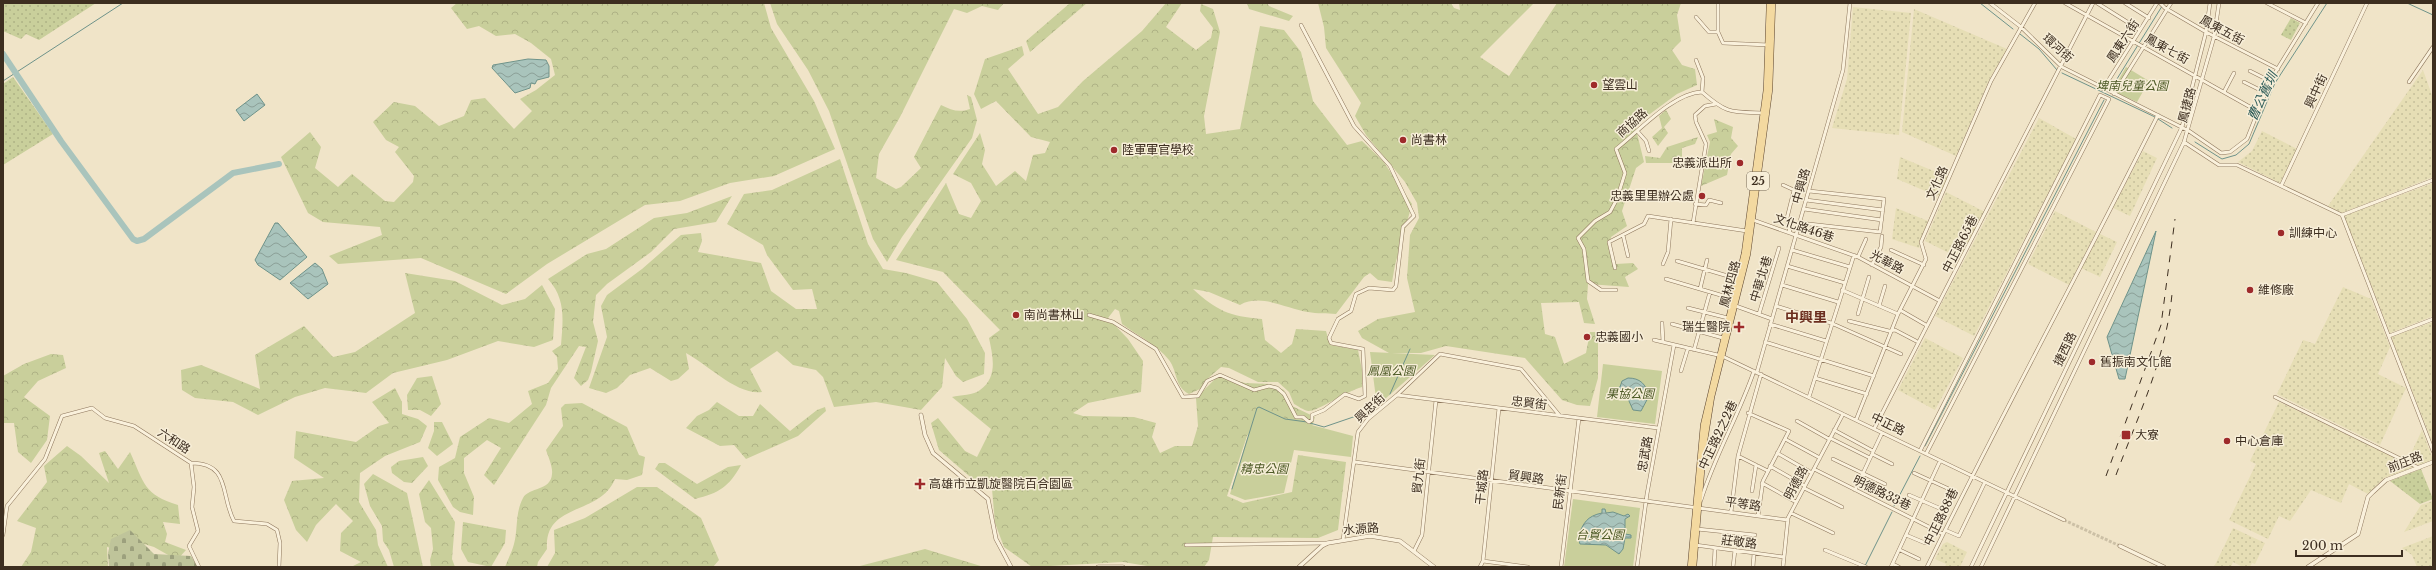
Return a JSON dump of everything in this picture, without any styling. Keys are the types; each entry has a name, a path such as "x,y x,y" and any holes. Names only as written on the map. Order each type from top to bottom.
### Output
{"main road":[{"name":"鳳林四路","path":"1769,3 1770,45"},
{"name":"鳳林四路","path":"1735,299 1749,232 1765,113 1773,3"},
{"name":"鳳林四路","path":"1721,356 1723,338 1728,318 1748,254 1749,232"},
{"name":"鳳林四路","path":"1694,567 1695,529 1703,425 1733,305"},
{"name":"鳳林四路","path":"1690,567 1694,545"}],"street":[{"path":"1718,3 1718,32 1721,40 1725,43 1770,45"},
{"name":"中興路","path":"1755,372 1776,306 1844,70 1850,3"},
{"name":"環河街","path":"1990,3 2021,27 2062,66 2157,117 2185,129 2221,153 2230,152 2247,139 2259,112 2270,81 2318,3"},
{"name":"文化路","path":"1924,265 1926,259 1921,242 1991,81 2035,3"},
{"name":"鳳東七街","path":"2065,3 2259,112"},
{"path":"2089,3 2093,4"},
{"path":"2097,3 2140,30"},
{"path":"2125,3 2148,18"},
{"name":"鳳東六街","path":"2103,89 2159,3"},
{"name":"鳳東五街","path":"2159,3 2166,9 2214,37 2278,69"},
{"path":"2114,94 2142,45 2171,3"},
{"name":"鳳捷路","path":"2184,142 2194,75 2206,32 2210,3"},
{"name":"鳳捷路","path":"2176,140 2185,129 2203,80 2214,37 2219,3"},
{"path":"2267,3 2306,22"},
{"name":"興中街","path":"2281,186 2367,3"},
{"name":"中正路65巷","path":"1874,429 2093,4"},
{"path":"1696,17 1709,32 1718,32"},
{"path":"1089,315 1113,322 1156,349 1183,397 1198,396 1207,381 1220,375 1254,390 1269,386 1277,388 1284,394 1296,417 1303,417 1309,422 1312,420 1312,415 1324,410 1342,395 1348,394 1359,399 1365,396 1363,349 1336,346 1331,344 1329,338 1338,319 1351,311 1356,294 1369,288 1395,288 1398,282 1402,227 1414,216 1390,166 1354,126 1308,43 1301,25"},
{"path":"2409,82 2433,47"},
{"path":"1696,60 1703,78 1702,92 1716,104 1729,112 1765,113"},
{"path":"2250,71 2270,81"},
{"path":"2224,92 2234,73"},
{"path":"2244,82 2266,93"},
{"name":"商協路","path":"1616,290 1601,290 1588,281 1584,249 1578,238 1595,221 1610,212 1617,199 1625,173 1616,149 1638,132 1664,108 1693,92 1702,92"},
{"path":"1920,451 2100,95 2109,99 1926,454"},
{"path":"1692,223 1706,144 1696,122 1695,115 1705,106 1716,104"},
{"name":"中正路88巷","path":"1927,567 1971,475 2005,414 2157,117"},
{"path":"1638,132 1646,141 1650,151"},
{"name":"捷西路","path":"1971,567 2176,140"},
{"path":"2184,142 2219,165 2237,165 2342,215 2433,451"},
{"name":"捷西路","path":"1981,567 2184,142"},
{"path":"2342,215 2433,180"},
{"path":"1783,185 1794,190 1787,218 1790,233"},
{"path":"1800,223 1880,232 1884,199 1808,191"},
{"path":"1695,204 1706,205 1709,200 1721,203"},
{"path":"1806,200 1883,210"},
{"path":"1804,209 1882,220"},
{"path":"1615,268 1609,242 1646,223 1648,216 1749,232"},
{"path":"1662,264 1668,252 1671,219"},
{"name":"文化路46巷","path":"1751,219 1854,255"},
{"path":"1623,235 1628,256"},
{"path":"1872,264 1881,247 1882,236"},
{"path":"1858,257 1866,239"},
{"name":"中華北巷","path":"1759,314 1779,248"},
{"path":"1792,250 1850,267"},
{"path":"1856,420 1893,331 1899,312 1912,285 1924,265 1891,250"},
{"path":"1809,397 1831,323 1854,255"},
{"name":"光華路","path":"1854,255 1940,301"},
{"path":"1700,289 1707,260"},
{"path":"1677,262 1738,279"},
{"path":"1787,266 1845,282"},
{"path":"1858,314 1869,277"},
{"path":"1666,279 1735,299"},
{"path":"1782,285 1838,302"},
{"path":"1879,306 1885,286"},
{"path":"1842,290 1879,306 1899,312 1926,325"},
{"path":"1694,350 1710,292"},
{"path":"1733,305 1772,319"},
{"path":"1776,306 1831,323 1901,354"},
{"path":"1688,308 1728,318"},
{"path":"2389,336 2433,319"},
{"path":"1849,321 1893,331 1916,341"},
{"path":"1662,323 1663,342"},
{"path":"1672,324 1723,338"},
{"path":"1770,324 1826,341"},
{"name":"中正路","path":"1654,340 1721,356 2015,496"},
{"path":"1765,342 1821,358 1874,376"},
{"name":"忠武路","path":"1637,567 1658,428 1674,345"},
{"path":"1682,371 1688,348"},
{"name":"興忠街","path":"1343,540 1358,432 1362,424 1397,396 1440,354 1521,369 1560,416"},
{"name":"中正路2之2巷","path":"1697,507 1712,469 1743,403 1755,372"},
{"path":"1731,512 1738,456 1748,413 1761,374"},
{"path":"1815,378 1867,394"},
{"name":"忠貿街","path":"1397,396 1658,428"},
{"path":"2275,397 2419,468"},
{"name":"貿九街","path":"1414,552 1422,535 1436,400"},
{"name":"六和路","path":"3,534 7,506 45,459 62,416 92,408 105,418 138,429 190,463 194,487 192,507 198,532 189,546 199,567"},
{"name":"干城路","path":"1480,567 1483,561 1499,408"},
{"path":"1748,413 1789,431 1762,483 1758,516"},
{"name":"明德路","path":"1783,567 1788,520 1843,414"},
{"path":"920,415 924,435 933,453 988,499 996,539 1011,567"},
{"name":"民新街","path":"1561,567 1579,418"},
{"path":"1797,421 1870,458"},
{"path":"1834,430 1892,464"},
{"path":"1855,490 1882,433"},
{"path":"1785,439 1820,458"},
{"name":"明德路33巷","path":"1777,454 1944,532"},
{"path":"1738,456 1768,471"},
{"path":"1833,459 1885,484"},
{"path":"1898,567 1892,566 1940,461"},
{"name":"貿興路","path":"1355,462 1570,492 1697,507"},
{"name":"前庄路","path":"2308,567 2358,534 2368,497 2380,485 2392,477 2433,462"},
{"path":"190,463 210,466 218,472 234,521 267,524 277,530 280,543 279,567"},
{"path":"1752,492 1756,465"},
{"path":"1770,466 1804,487 1842,507"},
{"path":"1914,473 1949,490"},
{"path":"1944,532 1959,536 1985,482"},
{"path":"1762,483 1796,502"},
{"path":"1909,495 1939,508"},
{"path":"2015,496 2064,520"},
{"name":"平等路","path":"1697,507 1788,520"},
{"path":"1791,513 1833,534"},
{"path":"1695,529 1756,535"},
{"path":"1906,535 1925,543"},
{"name":"水源路","path":"1328,542 1370,536 1395,539 1434,567"},
{"path":"1186,545 1328,542"},
{"path":"1299,567 1328,542"},
{"name":"莊敬路","path":"1694,545 1784,557"},
{"path":"2120,546 2164,567"},
{"path":"1714,567 1715,548"},
{"path":"1733,567 1735,550"},
{"path":"1826,550 1866,567"},
{"path":"1900,550 1919,559"},
{"path":"1753,567 1754,553"},
{"path":"1483,561 1528,567"},
{"path":"1098,567 1123,567"}],"shaded area":[{"path":"1853,7 1911,13 1899,135 1832,128 1847,79"},
{"path":"1914,9 2007,49 1990,78 1956,156 1902,132"},
{"path":"2423,70 2433,98 2433,177 2342,213 2328,206"},
{"path":"2039,118 2076,139 1974,336 1935,316"},
{"path":"2262,131 2297,149 2280,183 2238,162 2252,151"},
{"path":"2143,151 2157,158 2130,216 2113,208"},
{"path":"1900,157 1948,177 1941,194 1937,196 1897,179"},
{"path":"2433,183 2433,316 2390,333 2344,216"},
{"path":"1946,192 1985,212 1961,259 1925,241"},
{"path":"1896,208 1928,221 1919,248 1892,239"},
{"path":"2055,211 2096,232 2069,285 2028,264"},
{"path":"2100,234 2117,242 2100,277 2081,268"},
{"path":"2343,287 2371,299 2390,347 2378,374 2406,388 2380,445 2277,394 2303,340 2315,344"},
{"path":"2433,322 2433,392 2430,393 2433,401 2433,444 2391,337"},
{"path":"1925,338 1963,358 1935,410 1898,390"},
{"path":"2279,402 2414,467 2384,478 2368,494 2349,484 2341,503 2311,490 2290,521 2279,516 2268,539 2229,520 2256,464 2250,461"},
{"path":"2422,430 2433,460 2419,465 2408,460"},
{"path":"2433,501 2433,521 2404,532 2421,505"},
{"path":"2233,528 2265,543 2255,564 2252,563 2250,567 2243,567 2233,562 2231,567 2214,567"},
{"path":"2433,536 2433,567 2417,567 2412,555 2402,548"},
{"path":"1947,542 1967,552 1960,567 1945,567 1946,564 1935,559 1943,544"}],"green space":[{"path":"3,3 96,3 39,40 26,34 21,39 3,31"},
{"path":"457,3 764,3 771,28 814,101 835,149 774,176 730,183 680,201 645,205 547,264 506,294 421,258 338,264 329,256 382,235 380,227 323,222 308,213 281,157 310,132 321,147 315,168 338,187 352,174 385,201 394,202 413,182 414,176 395,152 399,147 386,140 373,122 394,102 415,106 439,126 464,116 471,100 485,98 514,129 532,111 520,99 536,90 555,75 551,59 531,43 515,34 496,36 479,26 467,29 451,8"},
{"path":"770,3 1004,3 998,10 982,6 967,13 954,9 900,117 879,154 876,178 896,189 901,187 921,168 914,157 941,105 962,111 970,109 967,95 971,97 977,120 972,138 902,237 887,262 873,239 829,111 808,70 777,24"},
{"path":"1070,3 1087,3 1030,52 1026,41"},
{"path":"1166,3 1182,3 1166,27 1196,50 1211,38 1213,28 1200,11 1201,4 1213,9 1220,32 1204,116 1206,134 1240,129 1260,26 1284,30 1301,52 1313,101 1347,145 1362,141 1383,161 1412,204 1395,265 1392,282 1378,280 1370,273 1364,277 1336,314 1311,313 1265,301 1248,302 1240,305 1209,292 1193,289 1209,303 1224,311 1241,316 1262,319 1265,340 1281,353 1292,344 1296,329 1326,331 1330,345 1358,350 1362,370 1362,387 1355,389 1318,408 1308,411 1294,404 1289,392 1278,382 1258,382 1229,368 1221,367 1205,381 1202,388 1189,394 1184,391 1178,383 1169,360 1153,345 1122,324 1119,311 1115,309 1108,318 1128,339 1143,361 1141,392 1088,403 1073,413 1083,416 1134,417 1156,423 1152,437 1160,453 1175,446 1192,446 1198,426 1196,398 1218,376 1245,383 1270,384 1284,390 1290,405 1315,417 1309,436 1262,415 1247,436 1227,496 1243,503 1292,492 1298,455 1346,462 1338,530 1318,538 1213,537 1209,560 1204,567 1153,567 1123,562 1032,567 1004,547 995,523 992,489 975,481 939,450 931,423 938,418 965,451 977,457 991,429 952,397 977,392 986,385 990,379 993,366 989,338 1000,330 943,272 896,260 946,183 959,214 971,218 981,201 971,183 953,174 980,133 985,150 982,164 996,186 1015,171 1026,181 1033,155 1045,153 1050,142 1031,137 996,101 981,109 974,94 985,59 1022,46 1024,55 1008,69 1038,114 1058,107 1083,81 1142,31"},
{"path":"1247,3 1267,3 1269,6 1293,16 1289,21 1249,9"},
{"path":"1318,3 1451,3 1454,8 1460,10 1459,3 1534,3 1480,57 1509,76 1557,3 1681,3 1677,15 1681,41 1672,50 1682,65 1695,69 1697,85 1677,94 1635,125 1644,162 1636,168 1622,211 1627,226 1611,237 1610,249 1616,264 1633,263 1638,269 1625,277 1629,287 1588,284 1587,299 1595,324 1584,323 1579,302 1541,303 1545,334 1555,337 1564,364 1586,353 1590,332 1598,332 1598,378 1590,406 1577,405 1562,400 1525,358 1446,346 1421,353 1389,353 1362,338 1358,331 1378,319 1415,312 1407,278 1410,235 1419,218 1417,203 1405,182 1366,135 1355,116 1361,103 1326,48 1324,27"},
{"path":"2291,18 2300,23 2291,40 2281,35"},
{"name":"埤南兒童公園","path":"2126,67 2149,81 2137,102 2112,91"},
{"path":"13,77 53,134 3,165 3,84"},
{"path":"1666,110 1671,119 1664,127 1668,133 1658,146 1652,137 1662,128 1659,116"},
{"path":"1714,119 1733,127 1731,138 1738,146 1731,154 1727,175 1701,186 1710,142 1707,135 1717,132"},
{"path":"1698,137 1695,144 1682,148 1682,163 1646,163 1645,156 1660,158 1667,147"},
{"path":"840,159 868,244 883,269 906,273 937,282 967,319 985,353 984,374 963,382 956,376 945,358 942,387 921,410 876,402 834,407 823,377 816,370 793,365 777,351 750,369 762,392 753,392 733,384 686,353 689,369 678,379 671,381 650,368 630,375 617,388 606,393 589,388 607,337 601,306 607,295 642,269 681,235 701,233 702,241 698,252 761,263 771,291 796,309 817,309 812,289 793,290 767,255 763,245 727,224 744,194 772,190"},
{"path":"732,196 716,222 674,229 651,252 607,284 596,295 593,322 598,341 588,380 581,386 574,378 586,347 579,346 551,388 546,405 494,485 484,475 501,448 487,440 464,458 464,473 474,497 473,515 460,512 453,507 438,480 439,467 455,458 460,437 489,418 509,423 532,404 528,391 548,383 558,369 557,357 552,351 561,345 563,318 561,302 558,294 548,279 587,254 606,249 654,218 687,213"},
{"path":"405,273 455,281 502,305 525,299 542,285 555,309 553,340 534,347 498,341 447,360 393,373 366,393 325,388 295,397 258,415 233,402 195,398 182,390 181,370 201,365 260,389 255,355 304,326 333,357 355,352 415,313"},
{"name":"鳳凰公園","path":"1370,352 1435,355 1377,406"},
{"path":"51,354 63,355 66,368 38,381 24,397 50,416 47,440 31,463 18,452 14,423 3,423 3,376 24,364"},
{"name":"果協公園","path":"1603,364 1662,371 1655,424 1597,417"},
{"path":"432,376 441,404 431,416 420,410 408,410 407,395 417,378"},
{"path":"395,388 402,402 402,414 418,419 427,426 420,442 385,456 360,473 359,502 376,530 378,545 388,567 351,567 361,562 340,551 341,533 353,521 336,504 316,525 307,542 296,530 284,500 292,481 324,478 294,458 296,431 356,442 379,426 389,423 372,402"},
{"path":"717,402 739,416 753,416 760,404 790,431 817,410 825,407 826,411 798,436 746,459 734,445 720,446 686,428 697,416 709,410"},
{"path":"582,403 627,427 639,455 645,457 642,475 627,480 615,479 608,491 598,499 563,516 554,523 548,534 547,549 538,562 537,567 505,567 514,544 520,504 523,498 530,492 544,486 551,479 552,468 546,450 563,426 561,408 565,404"},
{"name":"精忠公園","path":"1257,406 1285,418 1353,436 1351,457 1294,450 1284,493 1245,500 1230,494"},
{"path":"434,422 442,422 453,444 437,456 428,448 434,431"},
{"path":"67,446 81,456 109,483 99,453 105,451 118,469 130,452 146,486 158,497 178,505 180,524 163,522 167,534 165,542 186,550 177,560 154,547 134,541 135,554 107,547 108,567 21,567 31,552 36,528 17,521 47,482 44,466"},
{"path":"423,457 428,466 412,483 404,482 392,473 391,467 399,461"},
{"path":"659,463 665,463 697,484 728,467 741,465 737,473 728,484 711,494 695,499 655,469"},
{"path":"2421,469 2433,499 2420,504 2390,481"},
{"path":"373,474 407,493 423,567 394,567 389,550 383,541 382,526 370,506 364,484"},
{"path":"429,480 455,522 452,559 455,567 431,567 430,560 433,549 431,528 425,522 419,494"},
{"path":"637,487 657,487 701,518 719,560 713,567 547,567 555,553 554,530 585,518"},
{"name":"台貿公園","path":"1573,499 1640,508 1633,567 1564,567"},
{"path":"463,522 506,530 505,543 491,567 468,562 461,549"},
{"path":"130,530 154,554 191,556 198,567 109,567 108,553 111,539"},
{"path":"925,549 984,567 856,567"}],"water":[{"path":"528,59 546,60 549,66 549,77 537,80 535,84 531,83 530,88 515,93 492,68 493,65"},
{"path":"257,94 265,105 244,121 236,110"},
{"path":"275,223 278,223 307,257 280,280 258,265 255,260"},
{"path":"2156,231 2125,379 2119,379 2107,337"},
{"path":"315,263 322,269 328,284 308,299 290,283"},
{"path":"1628,378 1636,379 1642,382 1648,392 1649,396 1641,411 1633,410 1625,392 1620,391 1611,394 1609,391 1620,387 1622,381"},
{"path":"1602,509 1605,509 1606,513 1613,512 1624,516 1628,514 1630,516 1625,519 1625,534 1631,535 1631,538 1625,538 1623,549 1619,554 1606,545 1580,544 1578,537 1584,524 1589,518 1602,513"}],"waterway":[{"path":"3,81 123,3"},
{"name":"曹公舊圳","path":"1980,3 2013,29"},
{"path":"2112,87 2164,3"},
{"name":"曹公舊圳","path":"2195,142 2222,159 2236,155 2249,144 2275,83 2327,3"},
{"name":"曹公舊圳","path":"2407,3 2433,15"},
{"name":"曹公舊圳","path":"2020,34 2039,49 2057,70"},
{"path":"3,54 61,141 133,239 137,241 144,239 233,173 279,164"},
{"name":"曹公舊圳","path":"2062,73 2155,117 2172,128"},
{"path":"1925,446 2104,100"},
{"path":"1390,394 1410,349"},
{"path":"1232,489 1257,408 1259,407 1285,419 1307,422"},
{"path":"1310,423 1324,427 1368,412"},
{"path":"1894,506 1920,456"},
{"path":"1865,566 1892,512"}],"tunnel":[{"path":"2064,520 2120,546"}],"railway":[{"path":"2106,476 2161,325 2175,219"},
{"path":"2116,475 2142,409 2157,364 2169,318 2172,294"}],"place":[{"name":"望雲山","path":"1594,85"},
{"name":"尚書林","path":"1403,140"},
{"name":"陸軍軍官學校","path":"1114,150"},
{"name":"忠義派出所","path":"1740,163"},
{"name":"忠義里里辦公處","path":"1702,196"},
{"name":"訓練中心","path":"2281,233"},
{"name":"維修廠","path":"2250,290"},
{"name":"南尚書林山","path":"1016,315"},
{"name":"瑞生醫院","path":"1739,327"},
{"name":"忠義國小","path":"1587,337"},
{"name":"舊振南文化館","path":"2092,362"},
{"name":"大寮","path":"2126,435"},
{"name":"中心倉庫","path":"2227,441"},
{"name":"高雄市立凱旋醫院百合園區","path":"920,484"}],"district":[{"name":"中興里","path":"1806,317"}]}
